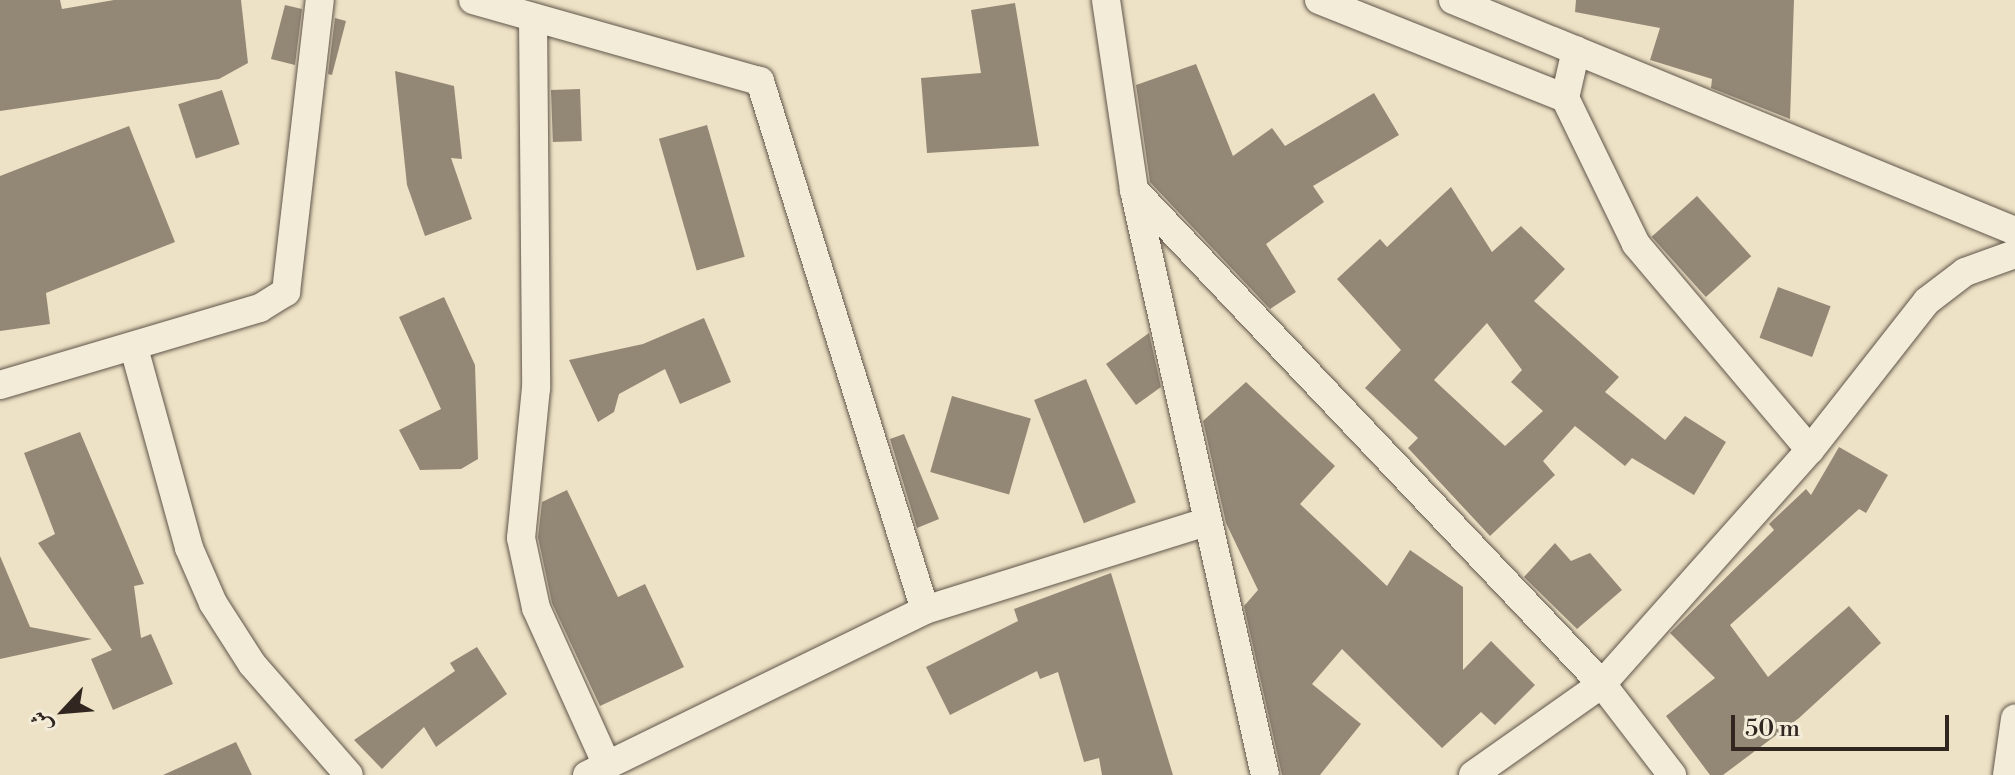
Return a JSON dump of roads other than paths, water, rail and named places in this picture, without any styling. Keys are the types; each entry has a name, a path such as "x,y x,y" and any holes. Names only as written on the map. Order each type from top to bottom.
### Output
{"street":[{"path":"0,385 134,348 260,308 286,292 320,0"},
{"path":"473,0 760,81 925,610"},
{"path":"1106,0 1134,190 1203,523 1265,775"},
{"path":"1319,0 1565,98"},
{"path":"1453,0 2015,231"},
{"path":"533,18 536,388 521,538 536,608 597,770 925,610 1203,523"},
{"path":"1576,50 1565,98 1636,244 1810,450"},
{"path":"1134,190 1602,684 1672,775"},
{"path":"1473,775 1602,684 1810,450 1927,301 1965,272 2015,254"},
{"path":"134,348 189,548 213,603 252,664 349,775"},
{"path":"2007,775 2015,719"}]}
